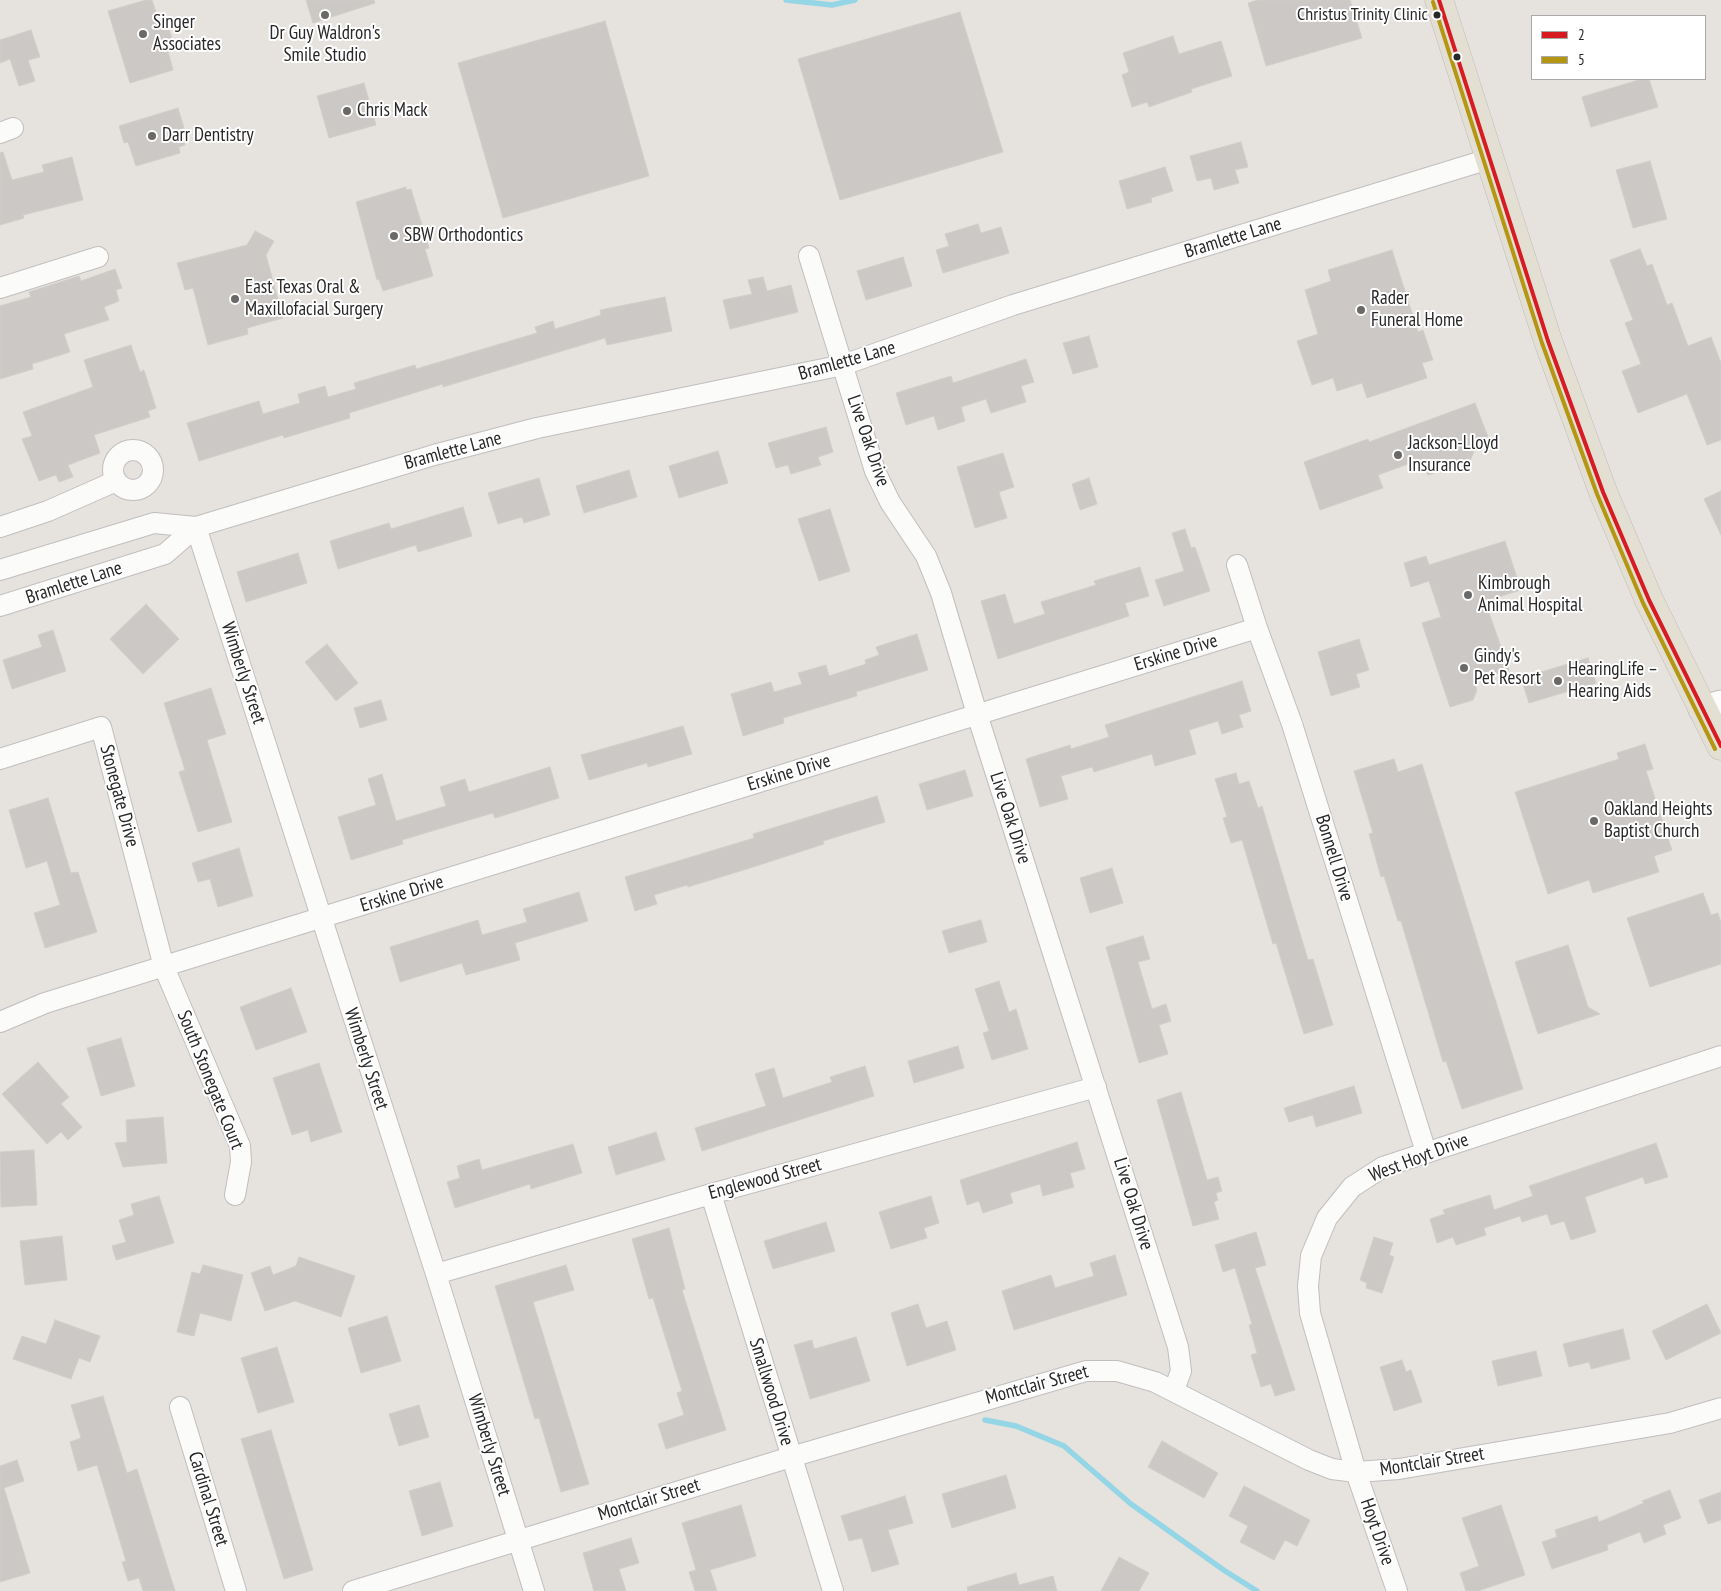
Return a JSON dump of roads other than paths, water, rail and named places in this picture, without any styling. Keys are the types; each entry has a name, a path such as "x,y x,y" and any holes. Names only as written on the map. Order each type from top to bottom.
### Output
{"main road":[{"path":"1439,0 1548,341 1603,492 1648,598 1711,706 1721,746"}],"street":[{"name":"Bramlette Lane","path":"0,570 154,523 196,527 486,441 843,365 1012,305 1489,159"},
{"name":"Live Oak Drive","path":"809,256 878,478 890,502 922,549 936,578 977,714 1178,1347 1181,1371 1174,1390"},
{"path":"0,288 98,257"},
{"path":"0,527 31,518 116,481"},
{"name":"Bramlette Lane","path":"0,606 165,554 196,527"},
{"name":"Wimberly Street","path":"196,527 436,1274 534,1591"},
{"name":"Bonnell Drive","path":"1238,565 1257,628 1292,724 1426,1152"},
{"name":"Erskine Drive","path":"321,919 1257,628"},
{"name":"Stonegate Drive","path":"0,759 101,727 164,967"},
{"path":"0,1022 45,1003 321,919"},
{"name":"South Stonegate Court","path":"164,967 238,1141 241,1162 235,1195"},
{"name":"West Hoyt Drive","path":"1356,1472 1312,1324 1308,1286 1311,1256 1326,1218 1352,1187 1383,1168 1426,1152 1721,1056"},
{"name":"Englewood Street","path":"436,1274 711,1194 1096,1087"},
{"name":"Smallwood Drive","path":"711,1194 833,1591"},
{"name":"Montclair Street","path":"353,1591 791,1457 1086,1371 1108,1369 1127,1373 1174,1390 1309,1460 1332,1469 1356,1472 1399,1469 1670,1423 1721,1408"},
{"name":"Cardinal Street","path":"180,1407 236,1591"},
{"name":"Hoyt Drive","path":"1356,1472 1397,1591"}],"waterway":[{"path":"786,0 832,5 855,0"},
{"path":"985,1420 1016,1426 1064,1446 1131,1504 1225,1571 1257,1591"}],"place":[{"name":"Dr Guy Waldron's Smile Studio","path":"325,15"},
{"name":"Christus Trinity Clinic","path":"1437,15"},
{"name":"Singer Associates","path":"143,34"},
{"name":"Chris Mack","path":"347,111"},
{"name":"Darr Dentistry","path":"152,136"},
{"name":"SBW Orthodontics","path":"394,236"},
{"name":"East Texas Oral & Maxillofacial Surgery","path":"235,299"},
{"name":"Rader Funeral Home","path":"1361,310"},
{"name":"Jackson-Lloyd Insurance","path":"1398,455"},
{"name":"Kimbrough Animal Hospital","path":"1468,595"},
{"name":"Gindy's Pet Resort","path":"1464,668"},
{"name":"HearingLife – Hearing Aids","path":"1558,681"},
{"name":"Oakland Heights Baptist Church","path":"1594,821"}]}
